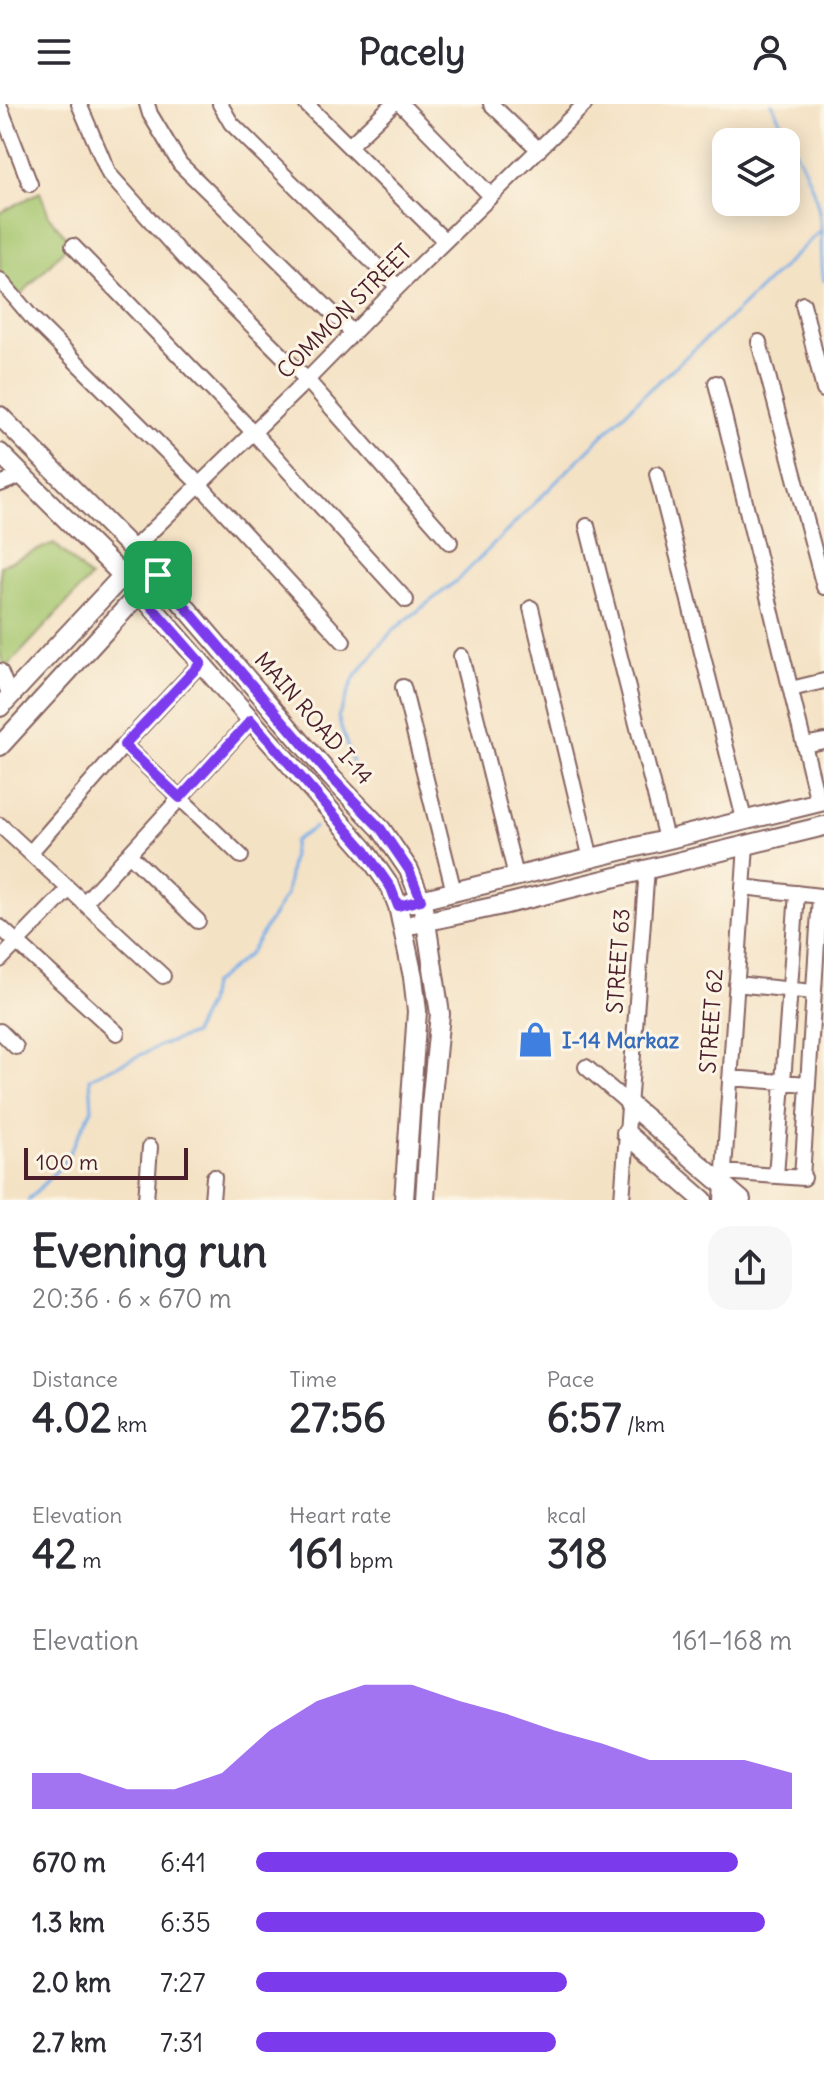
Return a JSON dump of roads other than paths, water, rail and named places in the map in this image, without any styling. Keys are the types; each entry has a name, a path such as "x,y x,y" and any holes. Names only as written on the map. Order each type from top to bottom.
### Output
{"main road":[{"name":"MAIN ROAD I-14","path":"0,416 158,575 331,777 381,829 409,870 426,922 440,1014 425,1200"},
{"path":"0,453 139,592 364,849 391,888 403,927 417,1011 404,1200"},
{"path":"5,702 122,575 137,553"},
{"path":"0,746 139,592 158,575"},
{"path":"398,906 821,801"},
{"path":"735,822 740,846"},
{"path":"403,927 824,826"},
{"path":"629,1104 741,1200"},
{"path":"626,1133 703,1200"}],"street":[{"path":"79,104 109,174 186,260 307,380 450,542"},
{"path":"147,104 180,164 353,333"},
{"path":"220,104 231,123 398,287"},
{"path":"306,104 445,241"},
{"path":"349,146 393,104"},
{"path":"401,104 491,196"},
{"path":"491,104 539,150"},
{"name":"COMMON STREET","path":"137,553 199,484 584,104"},
{"path":"0,107 30,184"},
{"path":"73,246 254,433 406,600"},
{"path":"0,280 33,319 199,484 343,641"},
{"path":"803,304 824,390"},
{"path":"759,342 824,587"},
{"path":"716,383 804,745 821,801"},
{"path":"657,474 735,822"},
{"path":"0,484 23,475"},
{"path":"587,526 666,839"},
{"path":"531,608 591,859"},
{"path":"461,656 516,876"},
{"path":"30,853 201,663"},
{"path":"0,671 5,702"},
{"path":"791,689 824,681"},
{"path":"403,687 454,892"},
{"path":"84,903 251,720"},
{"path":"804,745 824,741"},
{"path":"124,745 241,856"},
{"path":"0,825 163,976"},
{"name":"STREET 62","path":"723,1186 743,887 740,846"},
{"path":"129,854 198,921"},
{"name":"STREET 63","path":"622,1200 647,868"},
{"path":"723,1186 776,1176 803,1178 820,896 743,887"},
{"path":"0,960 69,889"},
{"path":"776,1176 797,893"},
{"path":"0,927 117,1033"},
{"path":"736,984 813,992"},
{"path":"0,1031 16,1047"},
{"path":"586,1067 629,1104"},
{"path":"730,1078 808,1084"},
{"path":"146,1200 150,1147"},
{"path":"212,1200 214,1177"}],"waterway":[{"path":"772,104 814,194 820,216 824,281"},
{"path":"352,762 338,717 354,678 392,631 460,578 641,397 821,230"},
{"path":"28,1200 64,1163 92,1109 90,1078 193,1034 208,1003 211,985 249,954 286,895 294,841 315,827"}],"place":[{"name":"I-14 Markaz","path":"536,1040"}]}
